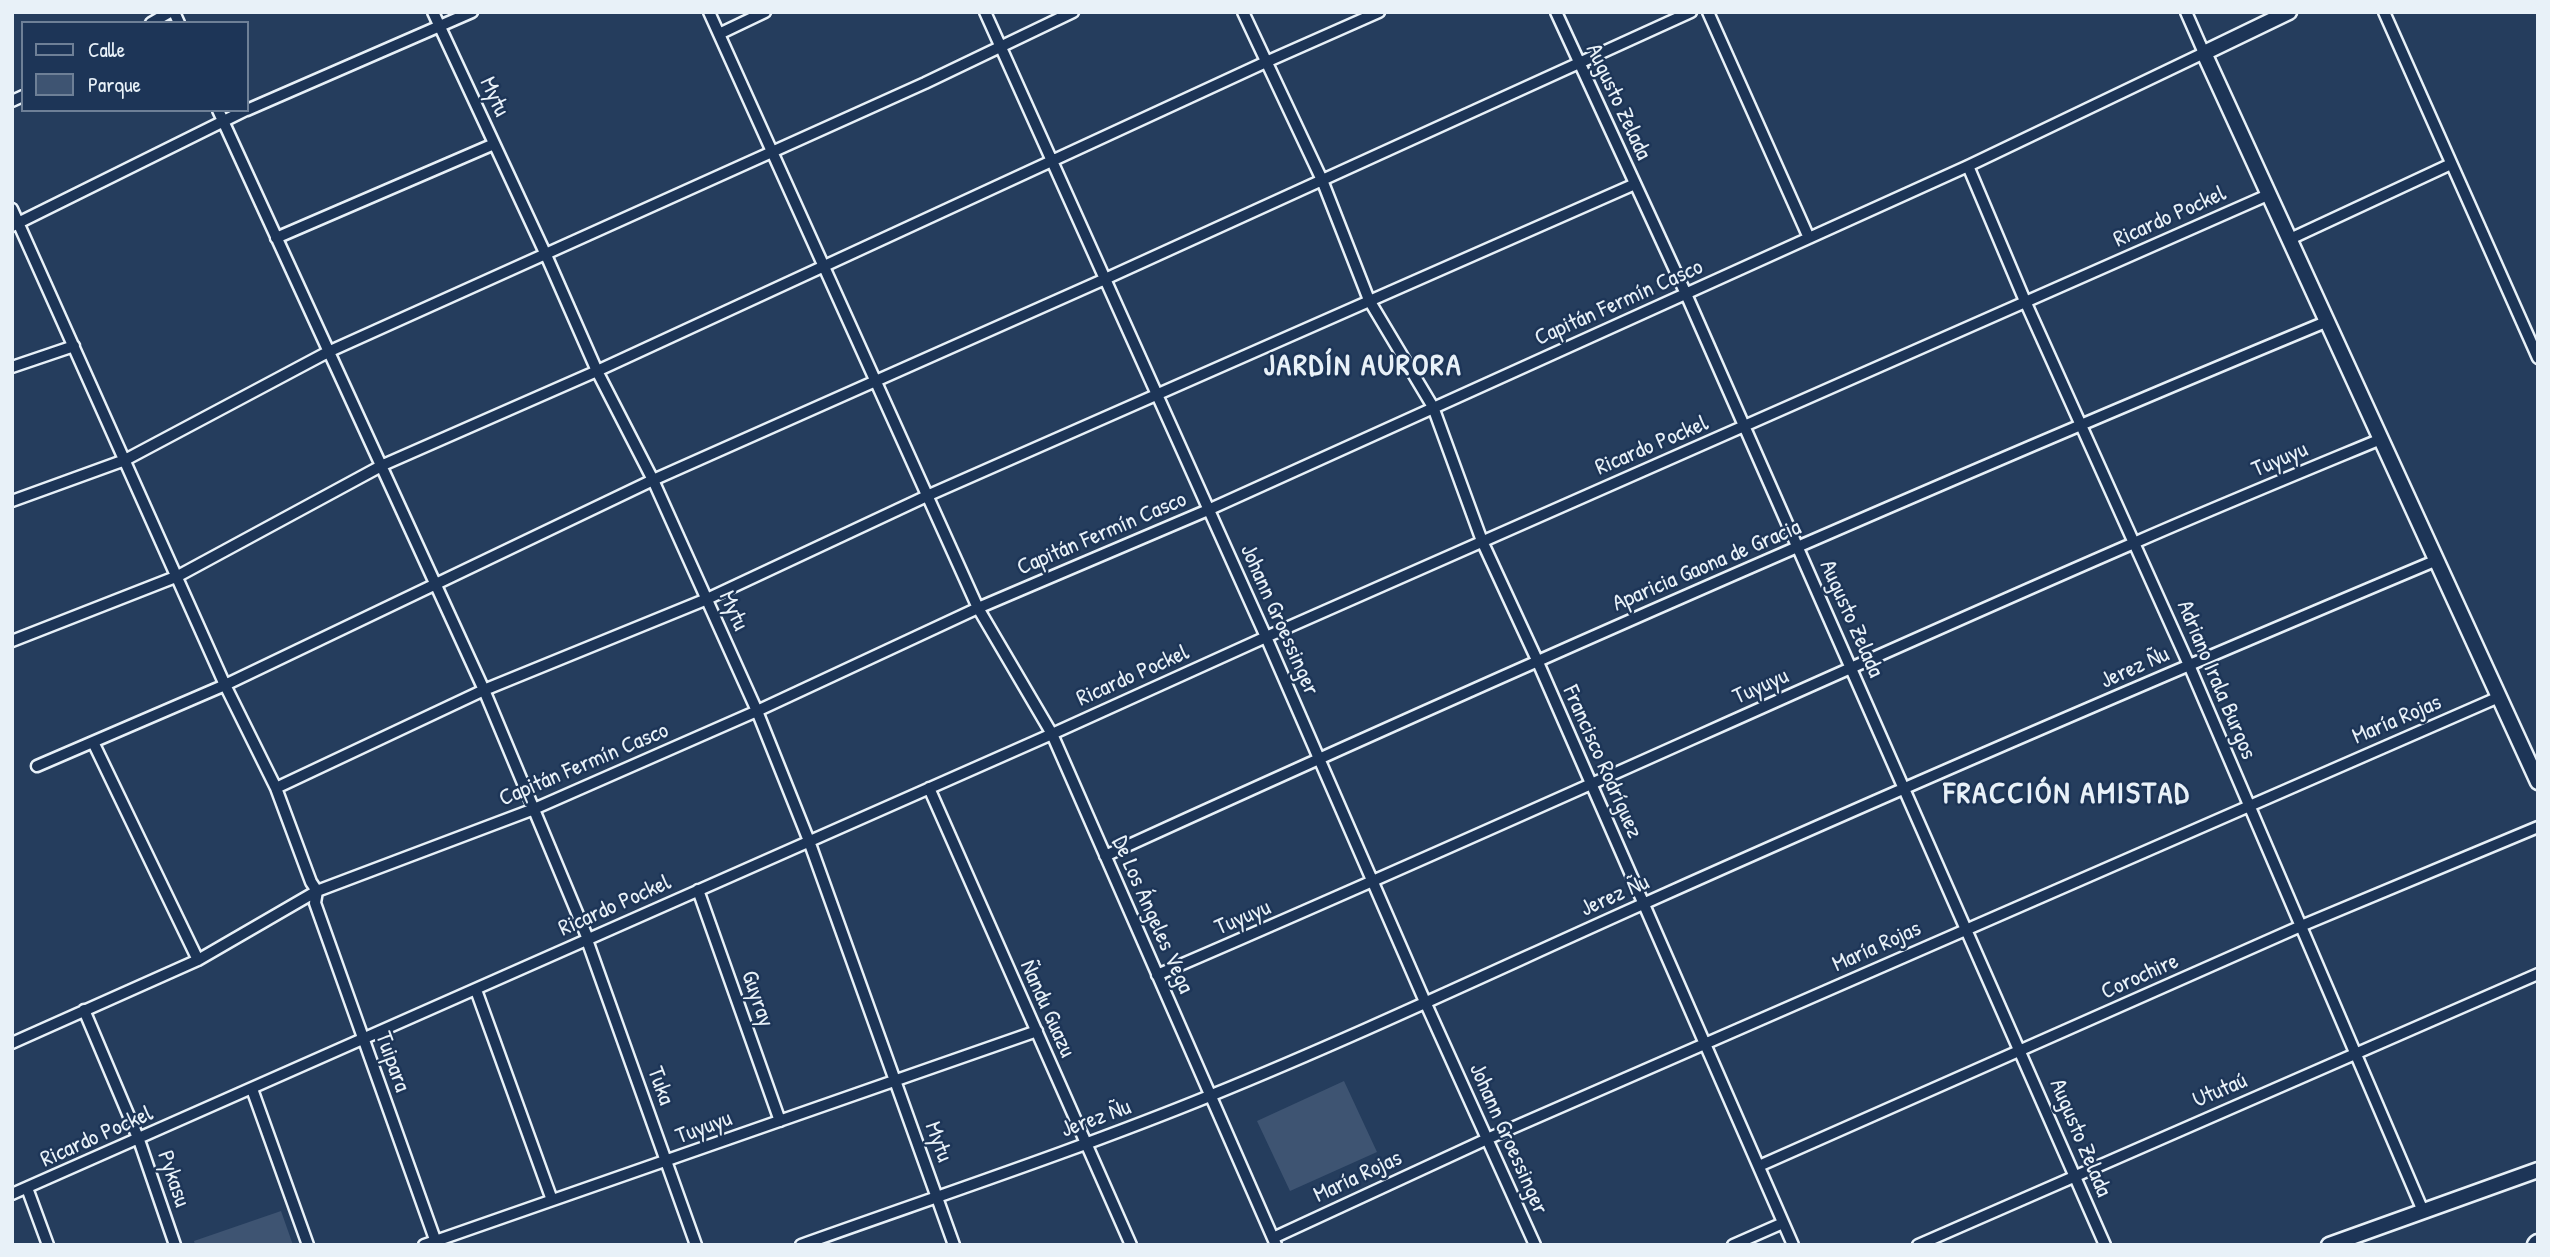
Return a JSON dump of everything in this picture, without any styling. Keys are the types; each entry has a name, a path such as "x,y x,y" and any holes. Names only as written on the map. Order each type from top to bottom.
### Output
{"street":[{"path":"155,21 172,12"},
{"name":"Mytu","path":"433,12 597,371 653,480 757,711 809,841 954,1245"},
{"path":"248,109 472,12"},
{"name":"De Los Ángeles Vega","path":"709,12 978,608 1052,734 1275,1241"},
{"path":"719,34 765,12"},
{"name":"Johann Groessinger","path":"985,12 1266,636 1426,1004 1535,1245"},
{"path":"12,501 125,460 328,352 771,153 1073,12"},
{"name":"Francisco Rodríguez","path":"1243,12 1322,180 1369,300 1433,407 1482,541 1793,1245"},
{"path":"12,642 178,576 383,465 597,371 1380,12"},
{"name":"Augusto Zelada","path":"1556,12 1686,294 2105,1245"},
{"path":"37,765 225,685 653,480 1105,279 1691,12"},
{"path":"1708,12 1809,238"},
{"path":"2186,12 2537,778"},
{"path":"2204,52 2289,12"},
{"path":"2384,12 2538,358"},
{"name":"Capitán Fermín Casco","path":"12,1043 198,960 317,891 534,809 757,711 978,608 1209,510 1968,166 2204,52"},
{"path":"16,225 221,115"},
{"name":"Tuka","path":"221,115 484,690 588,940 696,1245"},
{"path":"276,238 494,144"},
{"path":"2290,239 2451,164"},
{"name":"Adriano Irala Burgos","path":"1968,166 2025,301 2136,542 2423,1211"},
{"path":"276,788 484,690 707,599 929,495 1228,361 1635,184"},
{"name":"Ricardo Pockel","path":"12,1194 1052,734 1266,636 2270,194"},
{"name":"Tuipara","path":"12,209 16,225 74,345 225,685 276,788 311,882 317,891 314,903 436,1243"},
{"name":"Aparicia Gaona de Gracia","path":"1105,856 1536,660 2081,424 2328,321"},
{"path":"12,368 74,345"},
{"name":"Tuyuyu","path":"1157,975 1374,883 1591,783 2136,542 2381,439"},
{"name":"Jerez Ñu","path":"801,1245 823,1241 937,1196 1210,1096 1426,1004 1644,904 2189,665 2437,560"},
{"name":"María Rojas","path":"1275,1241 1487,1139 2499,697"},
{"path":"93,742 198,960"},
{"name":"Ñandu Guazu","path":"929,788 1131,1245"},
{"name":"Corochire","path":"1759,1166 2301,926 2538,827"},
{"name":"Guyray","path":"698,890 780,1121"},
{"name":"Ututaú","path":"1918,1245 2538,974"},
{"path":"476,990 552,1200"},
{"name":"Pykasu","path":"85,1010 139,1140 175,1245"},
{"name":"Tuyuyu","path":"424,1245 1037,1031"},
{"path":"252,1089 308,1245"},
{"path":"2329,1245 2538,1170"},
{"path":"27,1188 48,1245"},
{"path":"1733,1245 1783,1223"}],"green space":[{"path":"1344,1081 1377,1152 1290,1191 1257,1121"},
{"path":"281,1211 293,1245 195,1245 194,1241"}],"district":[{"name":"JARDÍN AURORA","path":"1363,367"},
{"name":"FRACCIÓN AMISTAD","path":"2067,795"}]}
